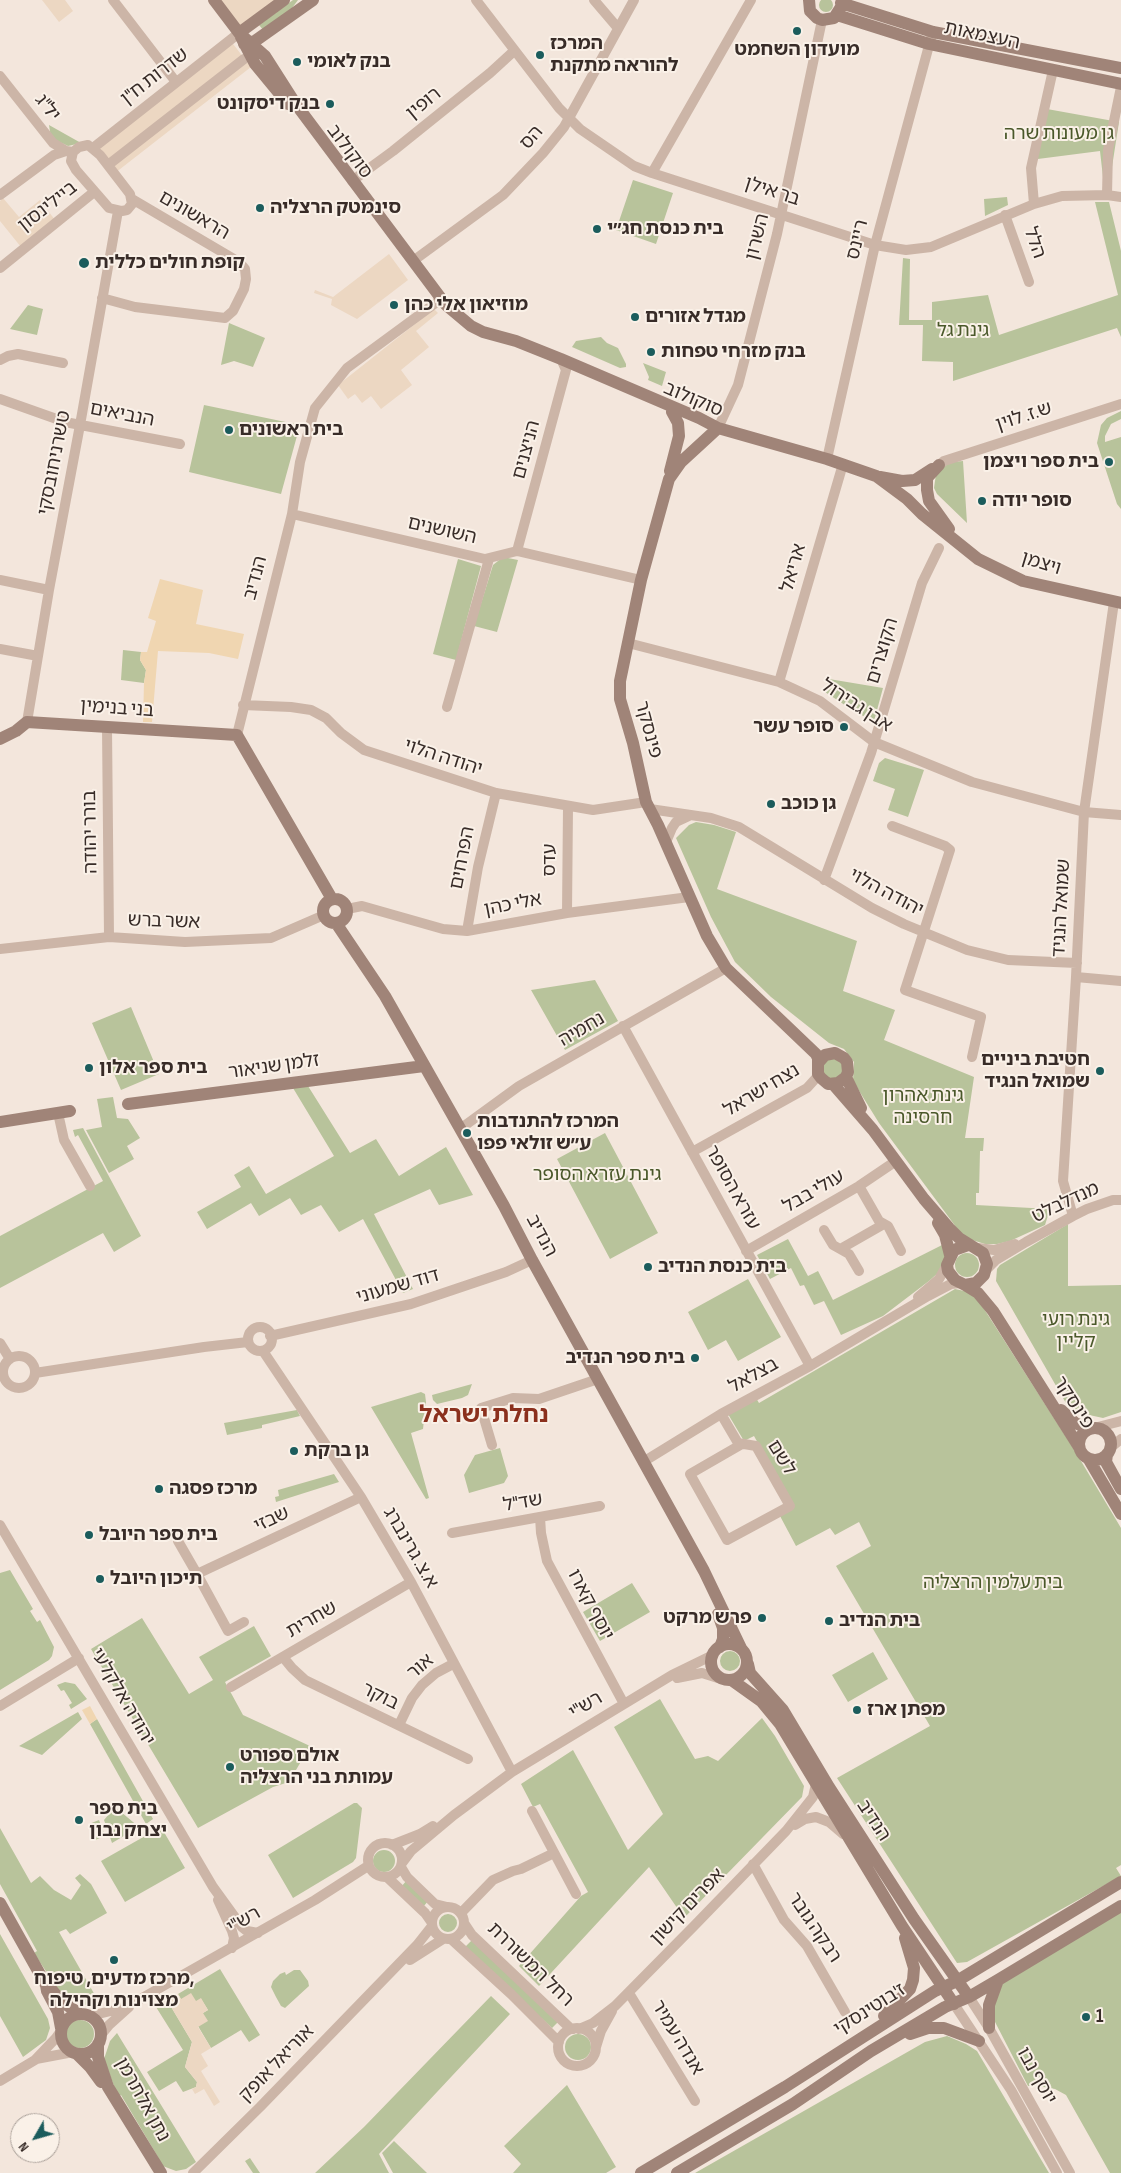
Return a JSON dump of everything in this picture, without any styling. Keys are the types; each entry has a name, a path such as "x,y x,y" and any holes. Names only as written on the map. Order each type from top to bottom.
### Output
{"street":[{"path":"113,0 176,82"},
{"name":"סוקולוב","path":"214,0 248,40 265,56 295,103 413,261 439,300"},
{"path":"248,40 284,0"},
{"path":"293,13 297,4 302,0"},
{"path":"248,40 313,0"},
{"name":"בר אילן","path":"476,0 559,108 580,129 634,166 875,244 906,250 931,247 1034,204 1062,196 1121,196"},
{"path":"594,0 617,27"},
{"name":"הס","path":"413,261 503,195 543,154 569,118 617,27 634,0"},
{"path":"652,173 751,0"},
{"path":"808,0 810,11 822,20 830,19 840,6"},
{"name":"העצמאות","path":"840,6 931,38 1053,70 1121,85"},
{"name":"השרון","path":"717,430 738,385 782,214 822,20"},
{"name":"העצמאות","path":"931,38 1121,68"},
{"name":"ריינס","path":"827,459 875,244 931,38"},
{"name":"שדרות ח\"ן","path":"93,148 176,82 248,40"},
{"name":"סוקולוב","path":"248,40 255,64 308,129 439,300 462,324 489,341 563,365 699,418 717,430"},
{"name":"רופין","path":"352,181 400,146 490,73 514,51"},
{"path":"108,165 244,58"},
{"path":"1034,204 1031,168 1053,70"},
{"name":"יל\"ג","path":"0,76 53,143 70,151"},
{"path":"1107,195 1108,150 1121,85"},
{"path":"0,195 54,155 82,146 93,148 126,186 132,200 130,208 118,211 109,208 94,192 71,161 70,151"},
{"name":"ביילינסון","path":"0,268 94,192"},
{"name":"הראשונים","path":"102,298 135,307 225,318 233,311 246,278 245,269 239,262 132,200"},
{"name":"טשרניחובסקי","path":"27,722 48,590 118,211"},
{"name":"הלל","path":"1006,215 1029,282"},
{"name":"הנדיב","path":"236,735 292,514 300,462 315,408 347,368 439,300"},
{"path":"0,360 18,354 63,363"},
{"name":"סוקולוב","path":"563,365 672,412 717,430 740,436"},
{"name":"הניצנים","path":"518,550 563,365"},
{"name":"הנביאים","path":"0,400 65,422 180,444"},
{"name":"ש.ז. לוין","path":"939,465 1121,404"},
{"path":"668,479 679,436 678,423 672,412"},
{"name":"פינסקר","path":"717,430 681,462 668,479 641,580 620,681 620,699 648,805 707,936 726,968 816,1054 818,1067"},
{"name":"ויצמן","path":"740,436 827,459 876,476 902,481 915,480 939,465"},
{"name":"אריאל","path":"779,682 843,464"},
{"name":"ויצמן","path":"939,465 927,478 929,501 958,543"},
{"name":"ויצמן","path":"876,476 907,499 922,514 978,559 1023,581 1118,603"},
{"name":"השושנים","path":"292,514 484,559 518,550"},
{"name":"הקוצרים","path":"824,880 874,742 922,583 940,548"},
{"path":"518,550 641,580"},
{"path":"447,706 484,559"},
{"path":"0,580 48,590"},
{"name":"שמואל הנגיד","path":"1073,1216 1063,1182 1084,812 1118,603"},
{"name":"אבן גבירול","path":"628,643 779,682 820,701 874,742 972,782 1084,812 1121,815"},
{"path":"0,649 38,656"},
{"name":"יהודה הלוי","path":"243,705 291,707 311,710 326,718 364,750 496,793 593,810 648,805 711,818 740,827 872,908 922,932 967,950 1008,960 1076,963"},
{"path":"0,739 16,731 27,722"},
{"name":"בני בנימין","path":"27,722 236,735"},
{"name":"בורר יהודה","path":"108,727 109,936"},
{"path":"236,735 332,899 341,901 347,909 344,918 336,923 330,922 324,916 324,906 332,899"},
{"name":"הפרחים","path":"467,931 478,867 496,793"},
{"name":"עדס","path":"568,807 568,913"},
{"path":"666,842 676,822 692,815"},
{"path":"892,826 945,846 950,850 922,932 905,990 981,1017 972,1057"},
{"name":"אלי כהן","path":"347,909 362,906 443,928 467,931 568,913 688,897"},
{"name":"אשר ברש","path":"0,949 109,936 185,942 271,938 324,916"},
{"name":"הנדיב","path":"336,923 385,996 504,1206 704,1571 740,1648"},
{"name":"נחמיה","path":"460,1129 520,1086 726,968"},
{"path":"1076,977 1121,981"},
{"name":"פינסקר","path":"785,1023 835,1053"},
{"name":"עזרא הסופר","path":"623,1026 810,1366"},
{"path":"835,1053 847,1062 848,1072 846,1077 838,1084 824,1082 818,1067 824,1055 835,1053"},
{"name":"זלמן שניאור","path":"128,1104 424,1066"},
{"name":"נצח ישראל","path":"692,1152 807,1088 817,1077 818,1067"},
{"path":"846,1077 873,1130"},
{"path":"833,1084 873,1130 924,1199 949,1228 986,1258 986,1271 976,1282 962,1284 951,1276 945,1235 924,1199"},
{"path":"0,1122 64,1112 64,1140 90,1186"},
{"name":"עולי בבל","path":"746,1251 859,1186 896,1161"},
{"path":"859,1186 879,1221 888,1226 901,1251"},
{"name":"מנדלבלט","path":"986,1271 996,1260 1073,1216 1105,1203 1121,1200"},
{"path":"842,1248 884,1224"},
{"path":"824,1230 833,1245 842,1248 850,1254 859,1271"},
{"name":"מנדלבלט","path":"973,1247 994,1250 1026,1242"},
{"path":"949,1260 958,1247 973,1247"},
{"name":"דוד שמעוני","path":"270,1336 411,1304 506,1272 532,1260"},
{"name":"בצלאל","path":"884,1323 939,1279 949,1260"},
{"name":"פינסקר","path":"986,1271 986,1288 1062,1411 1075,1423 1092,1428"},
{"name":"פינסקר","path":"962,1284 978,1293 993,1311 1079,1447"},
{"name":"בצלאל","path":"644,1462 721,1414 810,1366 946,1286 962,1284"},
{"path":"257,1328 265,1329 270,1336 270,1344 263,1351 254,1350 248,1342 251,1332 257,1328"},
{"path":"35,1373 248,1342"},
{"path":"0,1343 10,1360"},
{"name":"א.צ. גרינברג","path":"263,1351 361,1497 411,1582 512,1772"},
{"path":"18,1356 28,1359 35,1373 32,1383 22,1388 12,1387 2,1376 5,1364 18,1356"},
{"path":"492,1445 481,1408 513,1398 540,1399 598,1379"},
{"name":"לשם","path":"721,1414 734,1438 742,1444 756,1446 790,1506 727,1540 690,1474 742,1444"},
{"path":"1121,1421 1092,1428 1080,1438 1079,1447 1088,1458 1098,1459 1121,1439"},
{"path":"1092,1428 1103,1431 1110,1439 1106,1462 1121,1489"},
{"name":"פינסקר","path":"1088,1458 1121,1514"},
{"name":"שבזי","path":"197,1574 361,1497"},
{"name":"שד\"ל","path":"452,1534 600,1506"},
{"name":"יוסף קארו","path":"540,1517 541,1533 547,1561 624,1704"},
{"name":"יהודה אלקלעי","path":"0,1525 213,1887 247,1931 258,1933"},
{"path":"178,1541 228,1631 244,1622"},
{"name":"הנדיב","path":"704,1571 709,1595 723,1628 724,1639 716,1651"},
{"name":"שחרית","path":"231,1687 411,1582"},
{"path":"731,1644 740,1648 746,1654 748,1664 744,1673 727,1680 717,1676 711,1666 716,1651 731,1644"},
{"name":"רש\"י","path":"402,1865 411,1851 454,1815 512,1772 672,1675 716,1651"},
{"name":"בוקר","path":"283,1657 305,1680 468,1759"},
{"path":"0,1706 79,1658"},
{"name":"אור","path":"399,1725 412,1698 422,1685 453,1664"},
{"name":"הנדיב","path":"748,1664 750,1673 783,1710 829,1787 914,1920 968,1997"},
{"name":"רש\"י","path":"664,1681 702,1673 727,1680"},
{"name":"הנדיב","path":"727,1680 769,1709 902,1926 954,2004"},
{"name":"אפרים קישון","path":"576,2029 596,2020 629,1993 786,1832 813,1797 816,1784"},
{"path":"532,1811 576,1894"},
{"name":"רש\"י","path":"392,1844 420,1834 454,1815"},
{"name":"אפרים קישון","path":"786,1832 805,1819 816,1817 834,1826 848,1839"},
{"path":"462,1918 455,1908 435,1904 407,1877 402,1865 400,1852 392,1844 381,1843 372,1848 368,1856 368,1866 375,1875 388,1878 425,1913 435,1933 447,1939 460,1934 462,1918 493,1880 554,1853"},
{"name":"רבקה גובר","path":"753,1864 784,1920 807,1946 845,2012"},
{"path":"388,1878 396,1874 402,1865"},
{"name":"רש\"י","path":"85,2015 115,2010 135,2002 315,1900 368,1866"},
{"name":"ז'בוטינסקי","path":"641,2173 777,2092 935,1991 956,1981 1121,1882"},
{"name":"יהודה אלקלעי","path":"213,1887 234,1938 232,1948"},
{"path":"0,1903 46,1985 58,2012 63,2044 75,2053"},
{"name":"ז'בוטינסקי","path":"677,2173 794,2104 871,2051 945,2007 968,1997 998,1980 1121,1906"},
{"path":"432,1925 436,1912 448,1907"},
{"name":"רחל המשוררת","path":"462,1918 472,1935 570,2028 576,2029"},
{"name":"אוריאל אופק","path":"182,2173 196,2170 260,2107 417,1945 432,1925"},
{"path":"864,2036 910,1989 914,1968 902,1926"},
{"name":"רחל המשוררת","path":"447,1939 511,1994 559,2042"},
{"name":"אוריאל אופק","path":"379,1983 422,1950 447,1939"},
{"path":"989,2028 989,2005 998,1980"},
{"path":"35,2060 75,2053 87,2053 99,2040 98,2024 85,2015 74,2011 46,1985"},
{"name":"אנדה עמיר","path":"629,1993 694,2102"},
{"name":"יוסף נבו","path":"968,1997 989,2028 1070,2173"},
{"name":"רש\"י","path":"99,2040 109,2025 135,2002"},
{"name":"יוסף נבו","path":"954,2004 1011,2090 1057,2173"},
{"name":"אפרים קישון","path":"596,2047 603,2027 615,2006"},
{"path":"0,2081 35,2060 56,2038 70,2016 85,2015"},
{"path":"871,2051 928,2028 944,2028 979,2041"},
{"path":"576,2029 590,2034 596,2047 594,2055 588,2062 575,2066 566,2063 560,2056 559,2042 563,2034 576,2029"},
{"name":"נתן אלתרמן","path":"99,2040 98,2057 108,2087 159,2172"},
{"name":"נתן אלתרמן","path":"75,2053 96,2076 159,2172"}],"green space":[{"path":"826,-2 831,0 833,5 831,10 826,12 821,10 819,5 821,0"},
{"path":"293,0 298,0 289,12 264,31 259,25"},
{"name":"גן מעונות שרה","path":"1047,109 1119,122 1109,186 1104,186 1100,151 1030,160"},
{"path":"49,125 81,143 68,146 51,138"},
{"path":"633,180 673,193 656,244 616,230"},
{"path":"1007,197 1008,205 985,216 984,199"},
{"name":"גינת גל","path":"1095,202 1109,202 1121,251 1121,337 1117,328 953,381 953,362 922,361 923,325 899,325 903,258 910,259 909,320 932,320 932,302 988,295 999,335 1118,295"},
{"path":"28,305 43,309 37,335 10,329"},
{"path":"229,323 265,338 253,367 234,361 221,365"},
{"path":"601,337 607,343 618,348 626,367 620,368 572,347 576,341"},
{"path":"643,363 666,372 662,386 648,380 649,377"},
{"path":"204,405 300,425 281,494 189,472"},
{"path":"1121,411 1121,419 1111,424 1105,436 1105,442 1121,437 1121,509 1117,504 1097,443 1101,425 1107,418"},
{"path":"963,461 967,523 937,494 934,488 936,474 941,468 952,462"},
{"path":"503,557 518,560 497,632 474,626 493,565"},
{"path":"458,559 481,566 456,660 433,654"},
{"path":"123,650 141,652 140,660 146,670 144,683 121,680"},
{"path":"829,679 883,688 874,721 857,713 825,692"},
{"path":"885,758 924,770 908,817 888,810 895,789 873,781 879,763"},
{"name":"גינת אהרון חרסינה","path":"696,822 736,832 717,889 857,941 843,991 895,1010 884,1040 974,1077 965,1138 984,1138 983,1151 980,1151 979,1193 976,1193 976,1205 1050,1209 1045,1225 1010,1241 997,1244 985,1244 969,1239 959,1231 879,1123 853,1081 854,1062 844,1049 829,1043 771,997 735,962 711,917 676,838 689,825"},
{"path":"595,980 618,1021 565,1050 531,990"},
{"path":"131,1007 159,1074 121,1090 92,1023"},
{"path":"829,1057 843,1062 842,1077 827,1080 821,1066"},
{"path":"308,1086 350,1153 376,1139 399,1176 446,1147 473,1195 439,1205 430,1189 374,1214 413,1289 403,1293 363,1219 339,1232 321,1205 301,1215 290,1198 259,1216 251,1203 207,1229 197,1212 241,1187 234,1175 249,1166 266,1194 334,1156 293,1088"},
{"path":"113,1097 117,1118 128,1119 140,1138 127,1146 134,1159 109,1173 86,1130 102,1127 97,1099"},
{"path":"83,1128 141,1236 114,1252 103,1233 0,1288 0,1236 103,1181 78,1135 75,1137 73,1130"},
{"name":"גינת עזרא הסופר","path":"605,1133 658,1233 610,1259 557,1159"},
{"name":"גינת רועי קליין","path":"1068,1224 1068,1286 1121,1285 1121,1412 1103,1418 1080,1413 1067,1405 996,1281 997,1269 1000,1265"},
{"path":"788,1239 808,1276 818,1271 833,1300 952,1240 939,1272 929,1281 883,1316 841,1335 824,1301 814,1305 804,1285 800,1286 791,1268 770,1279 757,1255"},
{"path":"967,1253 975,1257 979,1265 975,1273 967,1277 959,1273 955,1265 959,1257"},
{"path":"748,1279 781,1337 738,1361 726,1340 708,1350 688,1312"},
{"name":"בית עלמין הרצליה","path":"955,1289 969,1292 979,1301 1075,1451 1121,1528 1121,1865 1116,1868 1121,1876 967,1962 957,1963 837,1778 930,1726 836,1566 871,1546 859,1522 835,1535 830,1528 796,1546 780,1516 794,1508 754,1436 744,1441 728,1414 756,1398 759,1403"},
{"path":"472,1384 468,1395 462,1398 437,1404 433,1400 432,1395"},
{"path":"421,1392 425,1394 426,1402 423,1429 411,1433 429,1498 426,1499 371,1407"},
{"path":"297,1410 300,1416 262,1425 262,1428 227,1435 224,1423"},
{"path":"500,1448 508,1476 504,1483 469,1493 464,1475 475,1455"},
{"path":"334,1474 339,1482 276,1502 275,1497 279,1496 278,1490"},
{"path":"10,1570 33,1609 30,1611 37,1622 40,1620 54,1647 49,1660 0,1690 0,1573"},
{"path":"632,1583 650,1612 600,1641 583,1612"},
{"name":"אולם ספורט עמותת בני הרצליה","path":"142,1618 189,1694 213,1680 199,1657 254,1626 271,1656 225,1682 243,1715 310,1746 289,1782 273,1787 198,1828 91,1649"},
{"path":"730,1651 737,1654 740,1661 737,1668 730,1671 723,1668 720,1661 723,1654"},
{"path":"873,1652 888,1679 848,1702 832,1675"},
{"path":"65,1682 75,1684 87,1699 71,1709 69,1705 72,1703 64,1690 61,1691 57,1685"},
{"path":"660,1699 695,1759 708,1756 718,1761 762,1718 775,1736 804,1786 802,1797 684,1918 649,1867 539,1986 519,1966 581,1896 588,1892 540,1804 533,1807 521,1784 573,1750 628,1850 663,1814 614,1727"},
{"path":"78,1712 82,1719 42,1755 19,1746"},
{"path":"97,1719 153,1819 146,1824 90,1724"},
{"path":"354,1803 357,1803 362,1808 356,1858 353,1862 293,1898 268,1855"},
{"path":"115,1807 139,1827 112,1843 104,1820"},
{"path":"99,1820 105,1836 95,1840 89,1824"},
{"path":"161,1827 185,1868 125,1902 101,1861"},
{"path":"0,1828 31,1883 40,1876 54,1890 71,1900 81,1885 75,1878 80,1874 91,1884 107,1913 70,1934 66,1929 59,1932 100,2004 83,2005 59,1991 34,1953 37,1951 0,1884"},
{"path":"384,1850 392,1853 395,1861 392,1869 384,1872 376,1869 373,1861 376,1853"},
{"path":"407,1880 429,1900 423,1907 401,1887"},
{"path":"1121,1911 1121,2173 1110,2173 1066,2095 1055,2089 1028,2086 994,2020 995,2002 1002,1983"},
{"path":"444,1914 452,1914 457,1919 455,1930 444,1932 439,1927 439,1919"},
{"path":"0,1934 48,2019 50,2028 46,2040 23,2057 0,2016"},
{"path":"472,1940 559,2021 552,2028 465,1947"},
{"path":"220,1969 260,2035 249,2042 241,2030 211,2048 198,2026 203,2013 208,2010 201,1999 196,2002 181,1999 178,1994"},
{"path":"294,1970 300,1970 308,1981 309,1986 285,2008 281,2006 271,1987 273,1981 280,1974 285,1972 286,1975"},
{"path":"491,1996 510,2014 379,2154 389,2173 315,2173 364,2127"},
{"path":"167,2000 192,2042 185,2067 197,2082 196,2087 183,2092 176,2081 159,2091 147,2072 183,2050 156,2007"},
{"path":"80,2020 90,2024 94,2034 90,2044 80,2048 70,2044 66,2034 70,2024"},
{"path":"117,2033 196,2162 186,2169 176,2171 160,2165 158,2157 121,2095 118,2097 104,2059 110,2041"},
{"path":"578,2034 587,2038 591,2047 587,2056 578,2060 569,2056 565,2047 569,2038"},
{"path":"947,2036 977,2051 1049,2173 695,2173 925,2042"},
{"path":"567,2085 616,2167 606,2173 513,2173 521,2164 504,2146"},
{"path":"394,2141 427,2173 393,2173 382,2153"},
{"path":"250,2158 260,2173 253,2173 245,2161"}],"sand":[{"path":"160,579 203,590 196,624 244,634 238,659 209,653 158,651 152,722 143,722 146,670 140,660 141,652 147,652 156,621 148,618"},
{"path":"90,1706 97,1719 90,1724 82,1710"}],"shaded area":[{"path":"42,0 65,0 73,11 59,22"},
{"path":"218,0 277,0 239,26"},
{"path":"230,40 251,67 115,173 93,148"},
{"path":"3,198 19,217 40,200 55,220 21,247 0,221 0,201"},
{"path":"389,254 408,280 357,319 331,305 332,299 314,293 315,290 333,297"},
{"path":"434,309 438,313 416,331 429,347 401,370 412,385 381,409 371,396 362,403 355,394 348,399 338,385"},
{"path":"191,1993 196,2001 201,1998 208,2010 203,2013 208,2021 198,2027 211,2048 201,2054 208,2066 201,2071 220,2102 214,2106 204,2089 195,2094 192,2089 196,2087 197,2082 185,2067 192,2042 167,2000 178,1994 181,1999"}],"place":[{"name":"מועדון השחמט","path":"797,31"},
{"name":"המרכז להוראה מתקנת","path":"540,55"},
{"name":"בנק לאומי","path":"297,62"},
{"name":"בנק דיסקונט","path":"330,104"},
{"name":"סינמטק הרצליה","path":"260,208"},
{"name":"בית כנסת חג״י","path":"597,229"},
{"name":"קופת חולים כללית","path":"84,263"},
{"name":"מוזיאון אלי כהן","path":"394,305"},
{"name":"מגדל אזורים","path":"635,317"},
{"name":"בנק מזרחי טפחות","path":"651,352"},
{"name":"בית ראשונים","path":"229,430"},
{"name":"בית ספר ויצמן","path":"1109,462"},
{"name":"סופר יודה","path":"982,501"},
{"name":"סופר עשר","path":"844,727"},
{"name":"גן כוכב","path":"771,804"},
{"name":"בית ספר אלון","path":"89,1068"},
{"name":"חטיבת ביניים שמואל הנגיד","path":"1100,1071"},
{"name":"המרכז להתנדבות ע״ש זולאי פפו","path":"467,1133"},
{"name":"בית כנסת הנדיב","path":"648,1267"},
{"name":"בית ספר הנדיב","path":"695,1358"},
{"name":"גן ברקת","path":"294,1451"},
{"name":"מרכז פסגה","path":"159,1489"},
{"name":"בית ספר היובל","path":"89,1535"},
{"name":"תיכון היובל","path":"100,1579"},
{"name":"פרש מרקט","path":"762,1618"},
{"name":"בית הנדיב","path":"829,1621"},
{"name":"מפתן ארז","path":"857,1710"},
{"name":"אולם ספורט עמותת בני הרצליה","path":"230,1767"},
{"name":"בית ספר יצחק נבון","path":"79,1820"},
{"name":"מרכז מדעים, טיפוח, מצוינות וקהילה","path":"114,1960"},
{"name":"1","path":"1086,2017"}],"district":[{"name":"נחלת ישראל","path":"484,1416"}]}
